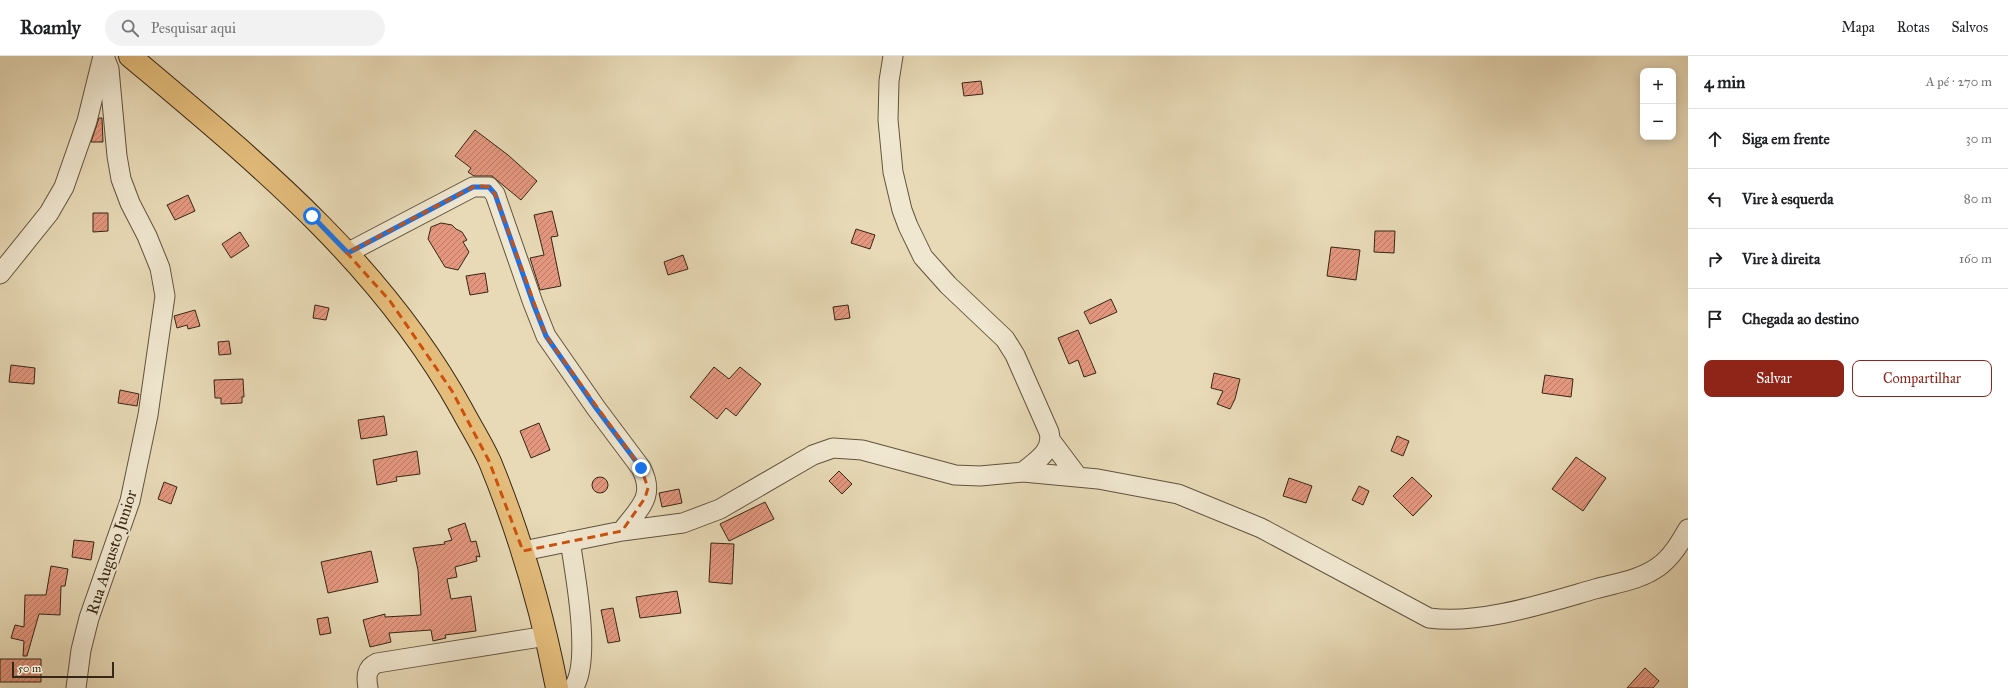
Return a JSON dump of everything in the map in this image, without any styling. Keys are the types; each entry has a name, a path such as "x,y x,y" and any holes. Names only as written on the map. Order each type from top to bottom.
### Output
{"main road":[{"path":"130,56 242,151 312,216 348,253 390,301 420,341 452,391 489,461 523,551 547,636 558,688"}],"street":[{"path":"0,274 49,213 61,194 87,121 104,56"},
{"name":"Rua Augusto Junior","path":"76,688 81,650 89,618 130,501 156,369 165,296 164,281 160,268 130,203 121,179 117,156 109,69 104,56"},
{"path":"893,56 889,81 888,120 893,172 902,210 908,226 923,258 948,285 1005,339 1015,355 1050,432 1051,441 1049,449 1023,472"},
{"path":"348,253 473,187 489,187 495,194 546,336 596,408 641,468 647,479 648,488 645,498 622,531"},
{"path":"1051,441 1078,477"},
{"path":"523,551 622,531 683,523 713,512 813,455 833,448 862,450 955,475 980,476 1023,472 1098,479 1178,494 1261,528 1429,618 1463,618 1522,610 1640,577 1658,567 1676,549 1688,529"},
{"path":"570,541 581,620 580,670 573,688"},
{"path":"368,688 368,670 377,662 547,636"}],"highlighted area":[{"path":"473,187 489,187 495,194 546,336 641,468 648,488 645,498 622,531 523,551 489,461 452,391 390,301 347,253"}],"building":[{"path":"981,81 983,94 964,96 962,83"},
{"path":"99,118 102,118 103,142 91,142"},
{"path":"475,130 508,155 537,181 521,200 492,176 474,176 468,172 471,168 455,156"},
{"path":"188,195 195,211 175,220 167,205"},
{"path":"552,211 558,236 551,237 561,286 540,290 530,258 544,255 534,215"},
{"path":"93,213 108,213 108,231 93,232"},
{"path":"441,223 452,225 462,232 467,240 463,242 469,252 458,270 445,267 428,239 431,227"},
{"path":"856,229 875,235 870,249 851,243"},
{"path":"1375,231 1395,231 1394,253 1374,252"},
{"path":"240,232 249,246 231,258 222,244"},
{"path":"1331,247 1360,250 1356,280 1327,276"},
{"path":"683,255 688,269 668,275 664,262"},
{"path":"485,273 488,292 470,295 466,276"},
{"path":"1111,299 1117,312 1090,324 1084,312"},
{"path":"315,305 329,308 326,320 313,318"},
{"path":"848,305 850,318 835,320 833,307"},
{"path":"195,310 200,326 188,329 187,325 177,328 174,316"},
{"path":"1078,330 1096,373 1084,377 1078,360 1069,364 1058,338"},
{"path":"229,341 231,354 219,355 218,342"},
{"path":"11,365 35,368 34,384 9,382"},
{"path":"714,367 729,379 740,367 761,384 736,416 726,408 717,419 690,397"},
{"path":"1214,373 1240,379 1235,399 1230,409 1217,404 1223,391 1211,388"},
{"path":"1545,375 1573,379 1571,397 1542,393"},
{"path":"243,379 244,397 242,397 242,403 221,404 221,398 215,398 214,380"},
{"path":"120,390 139,394 137,406 118,403"},
{"path":"384,416 387,435 361,439 358,420"},
{"path":"539,423 550,450 531,458 520,431"},
{"path":"1397,436 1409,441 1403,456 1391,451"},
{"path":"417,451 420,474 396,477 397,481 377,485 373,460"},
{"path":"1576,457 1606,478 1583,511 1552,489"},
{"path":"839,471 852,484 842,494 829,481"},
{"path":"597,477 603,477 608,482 606,491 603,493 597,493 592,488 592,482"},
{"path":"1412,477 1432,496 1413,516 1393,496"},
{"path":"1289,478 1312,486 1306,503 1283,496"},
{"path":"164,482 177,487 171,504 158,499"},
{"path":"1359,486 1369,491 1363,505 1352,500"},
{"path":"679,489 682,503 662,507 659,493"},
{"path":"765,502 774,519 729,541 720,524"},
{"path":"465,523 471,542 476,541 480,557 476,556 477,561 455,567 457,577 447,579 451,599 471,596 476,631 445,635 446,638 433,641 431,630 389,633 391,642 370,647 363,620 385,614 385,617 421,615 418,570 413,548 445,544 444,542 452,540 448,529"},
{"path":"74,540 94,542 91,560 72,557"},
{"path":"711,543 734,544 732,584 709,582"},
{"path":"371,551 378,582 328,593 321,562"},
{"path":"51,566 68,569 65,586 61,586 60,615 39,614 27,656 23,656 24,641 11,638 15,625 24,627 25,595 46,595"},
{"path":"677,591 681,613 640,618 636,597"},
{"path":"613,608 620,641 608,643 601,610"},
{"path":"328,617 331,633 320,635 317,619"},
{"path":"0,659 41,659 41,682 0,682"},
{"path":"1645,668 1659,681 1653,688 1627,688"}],"route":[{"path":"312,216 348,253 473,187 489,187 495,194 546,336 596,408 641,468"}]}
